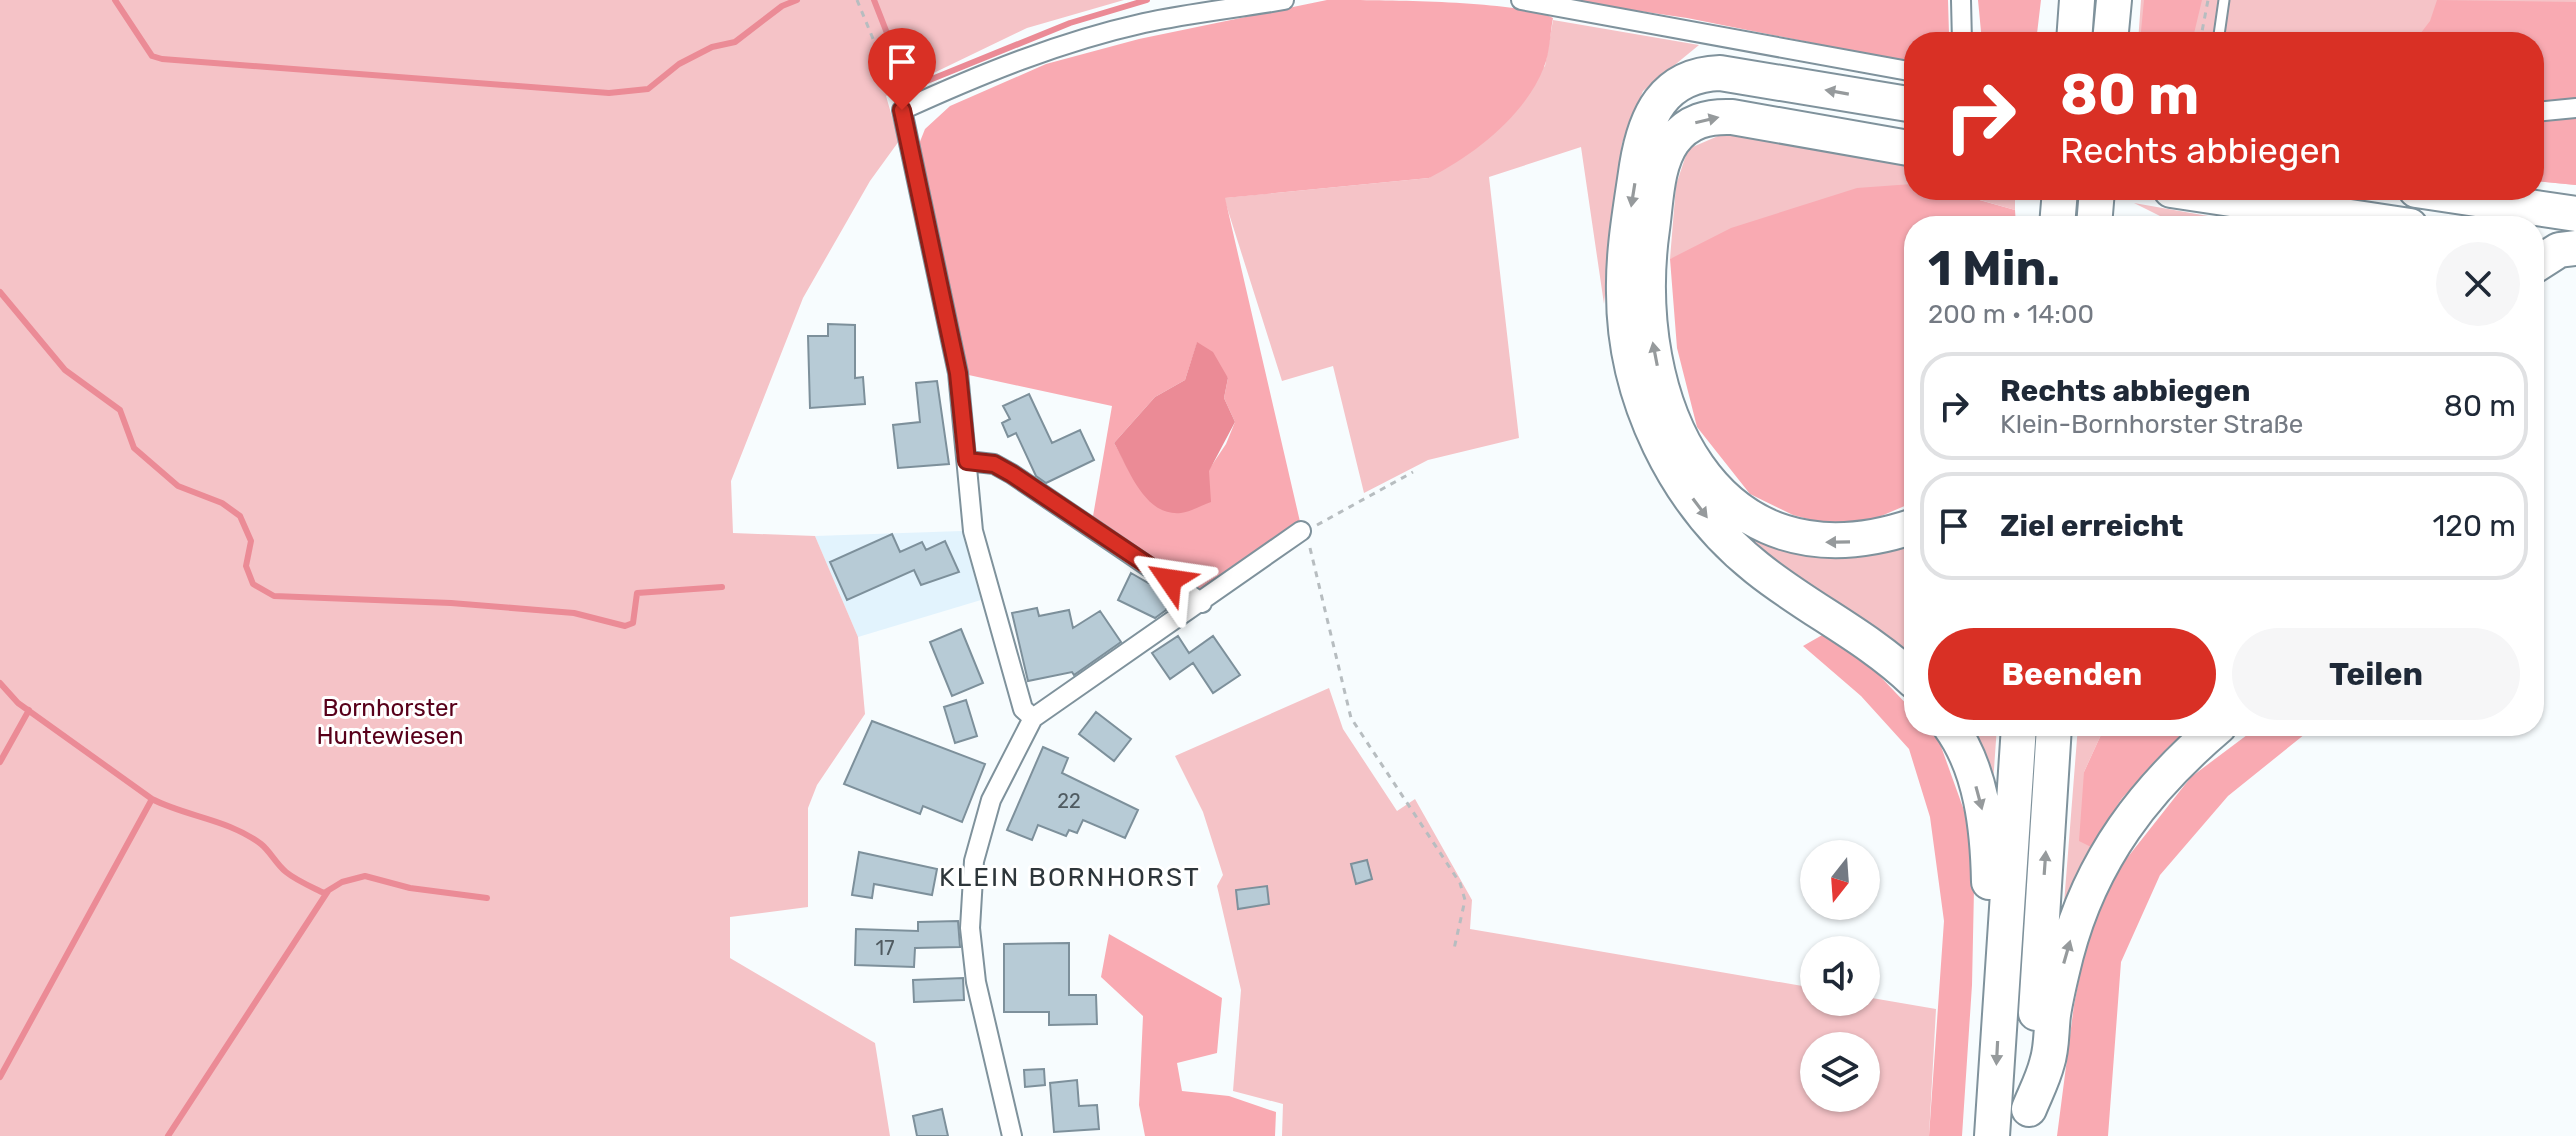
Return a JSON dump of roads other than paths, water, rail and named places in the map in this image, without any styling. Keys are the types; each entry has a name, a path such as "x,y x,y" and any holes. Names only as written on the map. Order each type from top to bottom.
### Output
{"highway":[{"path":"1904,103 1720,73 1693,77 1670,88 1653,108 1643,135 1629,223 1624,291 1627,335 1642,398 1671,468 1702,512 1756,568 1879,650 1904,672"},
{"path":"1904,147 1732,117 1707,118 1692,123 1671,143 1663,161 1646,293 1662,387 1676,427 1695,463 1734,507 1776,532 1810,541 1877,539 1904,530"},
{"path":"2229,200 2323,216"},
{"path":"2453,200 2513,216"},
{"path":"2544,224 2576,233"},
{"path":"2544,224 2576,233"},
{"path":"2544,241 2576,233"},
{"path":"2544,257 2576,233"},
{"path":"1955,736 1969,764 1981,801 1988,840 1986,941 2002,975"},
{"path":"1992,1136 2018,736"},
{"path":"2029,1122 2053,736"},
{"path":"2029,1122 2048,1062 2053,1012 2066,953 2085,898 2108,852 2139,804 2174,765 2207,736"}],"street":[{"path":"1033,718 1023,709 973,531 958,373 902,110 988,70 1071,43 1146,23 1284,0"},
{"path":"1521,0 1904,70"},
{"path":"1961,0 1962,32"},
{"path":"2544,111 2576,108"},
{"path":"967,461 994,464 1012,474 1202,603"},
{"path":"1012,1136 976,982 970,928 974,861 991,800 1033,718 1301,531"}],"lane":[{"path":"2219,32 2224,0"}],"waterway":[{"path":"115,0 152,56 162,59 609,93 648,89 679,64 712,47 735,42 782,6 797,0"},
{"path":"874,0 903,74 910,80 927,81 1070,23 1147,0"},
{"path":"0,292 65,370 120,410 134,448 178,486 222,503 240,516 251,541 246,566 253,584 274,596 451,603 574,613 625,626 633,623 637,593 722,587"},
{"path":"0,683 18,703 152,799 248,836 264,847 286,872 324,893 342,882 365,876 410,888 487,898"},
{"path":"0,762 29,710"},
{"path":"0,1077 152,799"},
{"path":"168,1136 328,891"}],"district":[{"name":"KLEIN BORNHORST","path":"1070,877"}],"park label":[{"name":"Bornhorster Huntewiesen","path":"390,722"}]}
